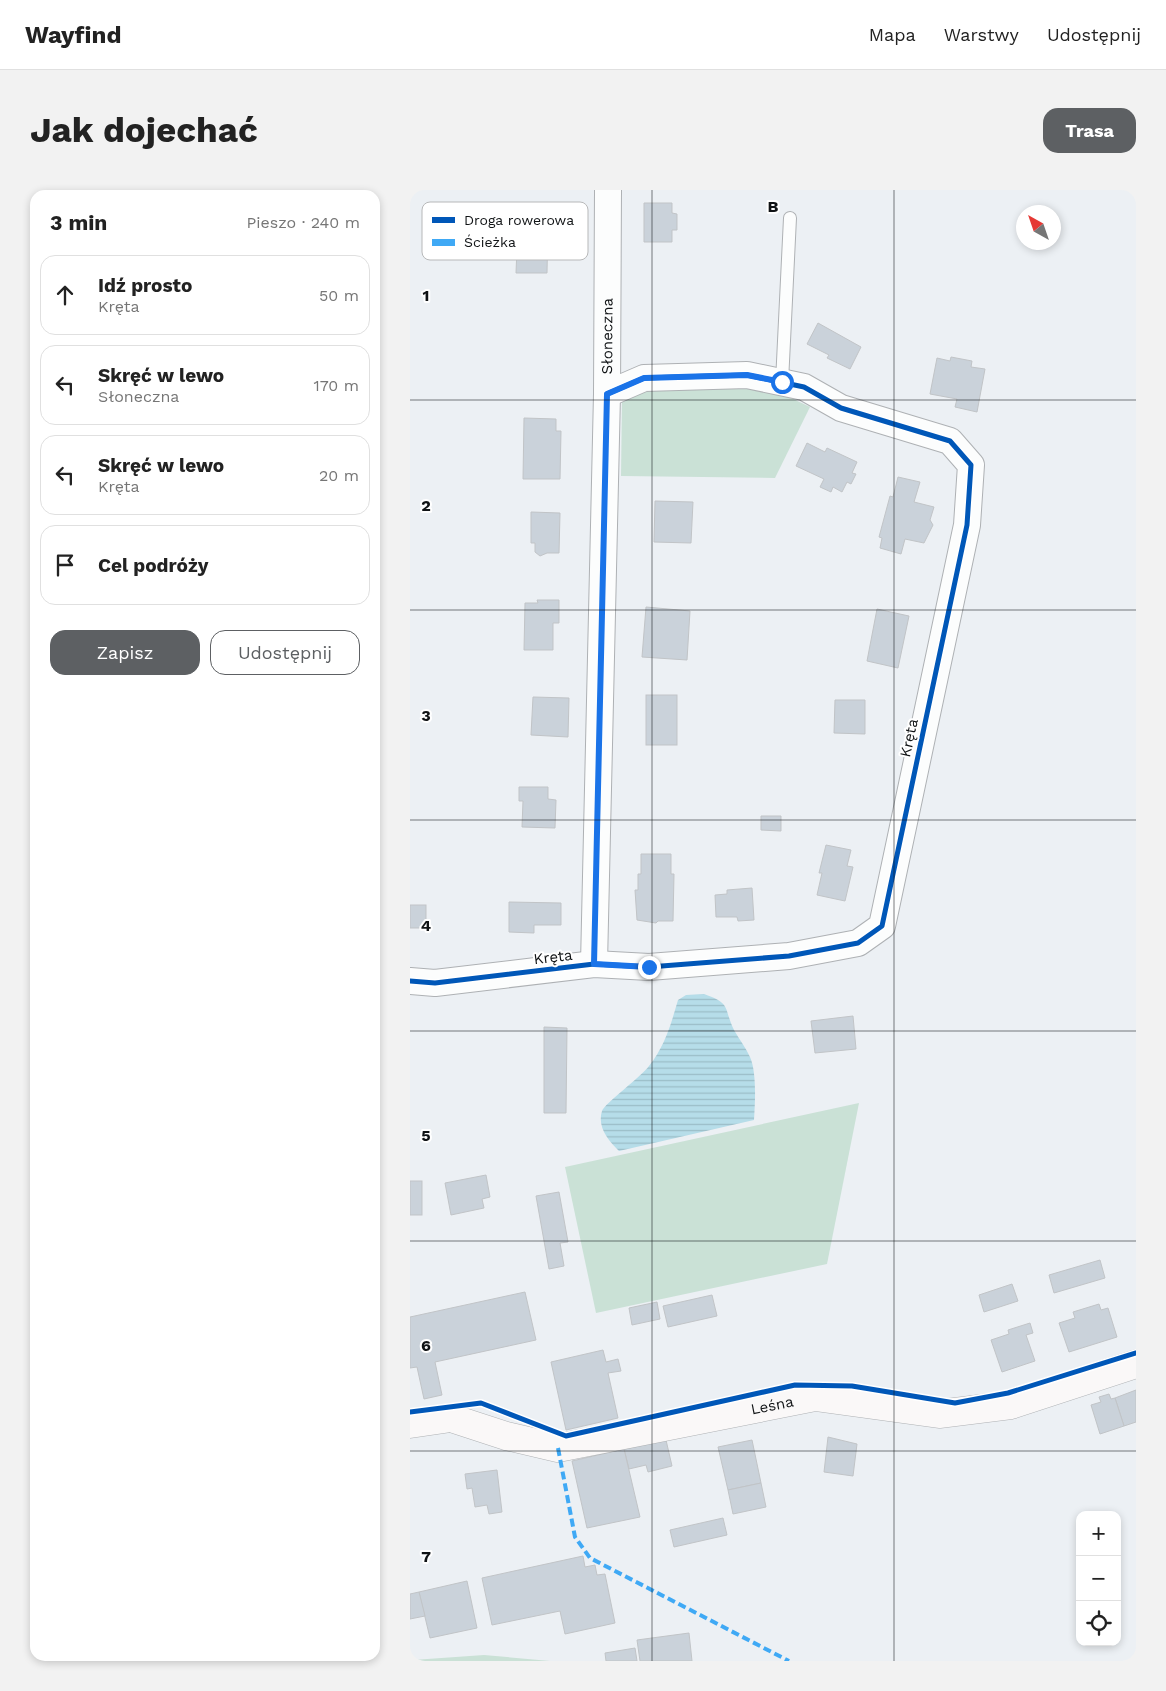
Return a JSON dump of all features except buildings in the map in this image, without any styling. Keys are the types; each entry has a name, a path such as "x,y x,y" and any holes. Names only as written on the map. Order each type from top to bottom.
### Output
{"street":[{"name":"Słoneczna","path":"594,964 607,394 608,190"},
{"name":"Kręta","path":"410,981 435,983 594,964 649,967 788,956 858,943 882,926 968,525 971,465 950,441 841,408 804,387 747,375 644,378 607,394"},
{"name":"Leśna","path":"410,1424 451,1418 506,1436 558,1448 815,1397 939,1414 1011,1405 1136,1364"}],"lane":[{"path":"782,382 790,218"}],"green space":[{"path":"639,386 768,387 810,407 775,478 621,476 622,401"},
{"path":"859,1103 827,1264 596,1313 565,1167"},
{"path":"484,1655 550,1661 410,1661 413,1660"}],"water":[{"path":"704,994 713,997 723,1004 734,1030 750,1057 755,1079 754,1120 619,1151 604,1133 601,1122 602,1111 609,1102 645,1071 655,1058 667,1034 678,1000 686,995"}],"marked path":[{"path":"558,1448 575,1537 590,1558 789,1661"}],"cycle path":[{"path":"410,981 435,983 594,964 649,967 789,956 858,943 882,926 967,525 971,465 950,441 841,408 804,387 747,375 644,378 607,394"},
{"path":"410,1412 481,1403 566,1436 795,1385 852,1386 955,1403 1008,1393 1136,1353"}],"route":[{"path":"649,967 594,964 598,887 607,394 644,378 747,375 782,382"}]}
